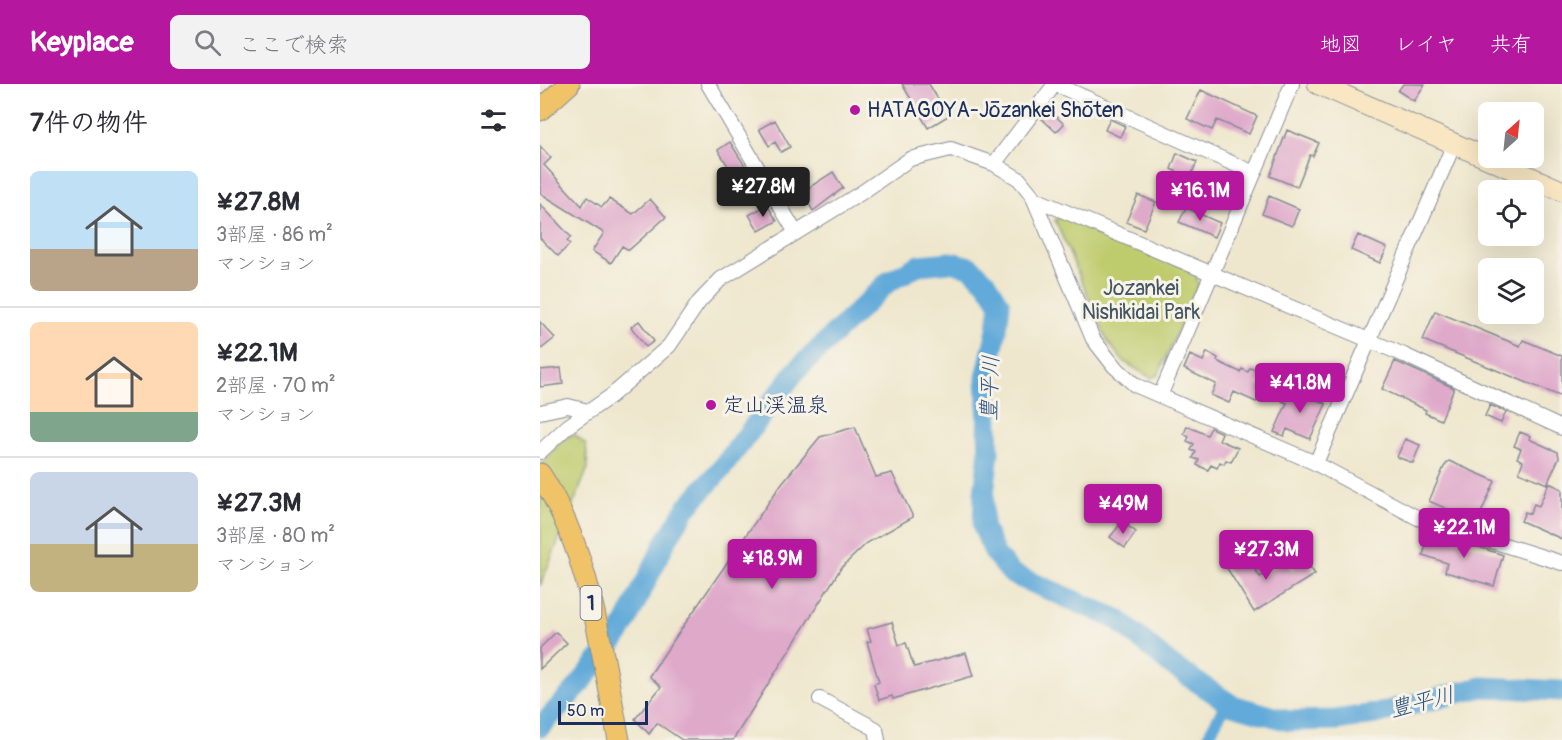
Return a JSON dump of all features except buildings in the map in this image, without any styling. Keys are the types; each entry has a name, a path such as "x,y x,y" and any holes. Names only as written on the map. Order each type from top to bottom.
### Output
{"main road":[{"path":"540,110 569,84"},
{"name":"1","path":"540,474 565,519 585,574 619,740"}],"street":[{"path":"708,84 796,233"},
{"path":"994,164 1055,84 1254,172"},
{"path":"1160,396 1292,84"},
{"path":"1318,84 1562,191"},
{"path":"1316,463 1454,144"},
{"path":"540,452 669,346 699,302 721,279 910,159 951,149 994,164 1019,179 1033,198 1093,339 1114,366 1135,385 1316,463 1418,518 1562,563"},
{"path":"1033,198 1369,340 1562,428"},
{"path":"540,412 568,406 588,411"},
{"path":"820,699 876,729 878,740"}],"green space":[{"name":"Jozankei Nishikidai Park","path":"1064,215 1196,272 1198,286 1158,375 1151,378 1123,361 1108,342 1055,220"},
{"path":"574,434 586,445 588,468 540,586 540,467 561,441"}],"waterway":[{"name":"豊平川","path":"540,727 575,690 621,632 666,541 687,507 722,468 795,372 888,282 919,265 950,262 970,267 987,283 1000,304 986,378 989,452 983,527 995,554 1012,574 1117,619 1171,665 1232,705 1289,721 1336,720 1375,714 1482,687 1562,691"},
{"path":"1206,740 1227,702"}],"place":[{"name":"HATAGOYA-Jōzankei Shōten","path":"855,110"},
{"name":"定山渓温泉","path":"711,405"}]}
